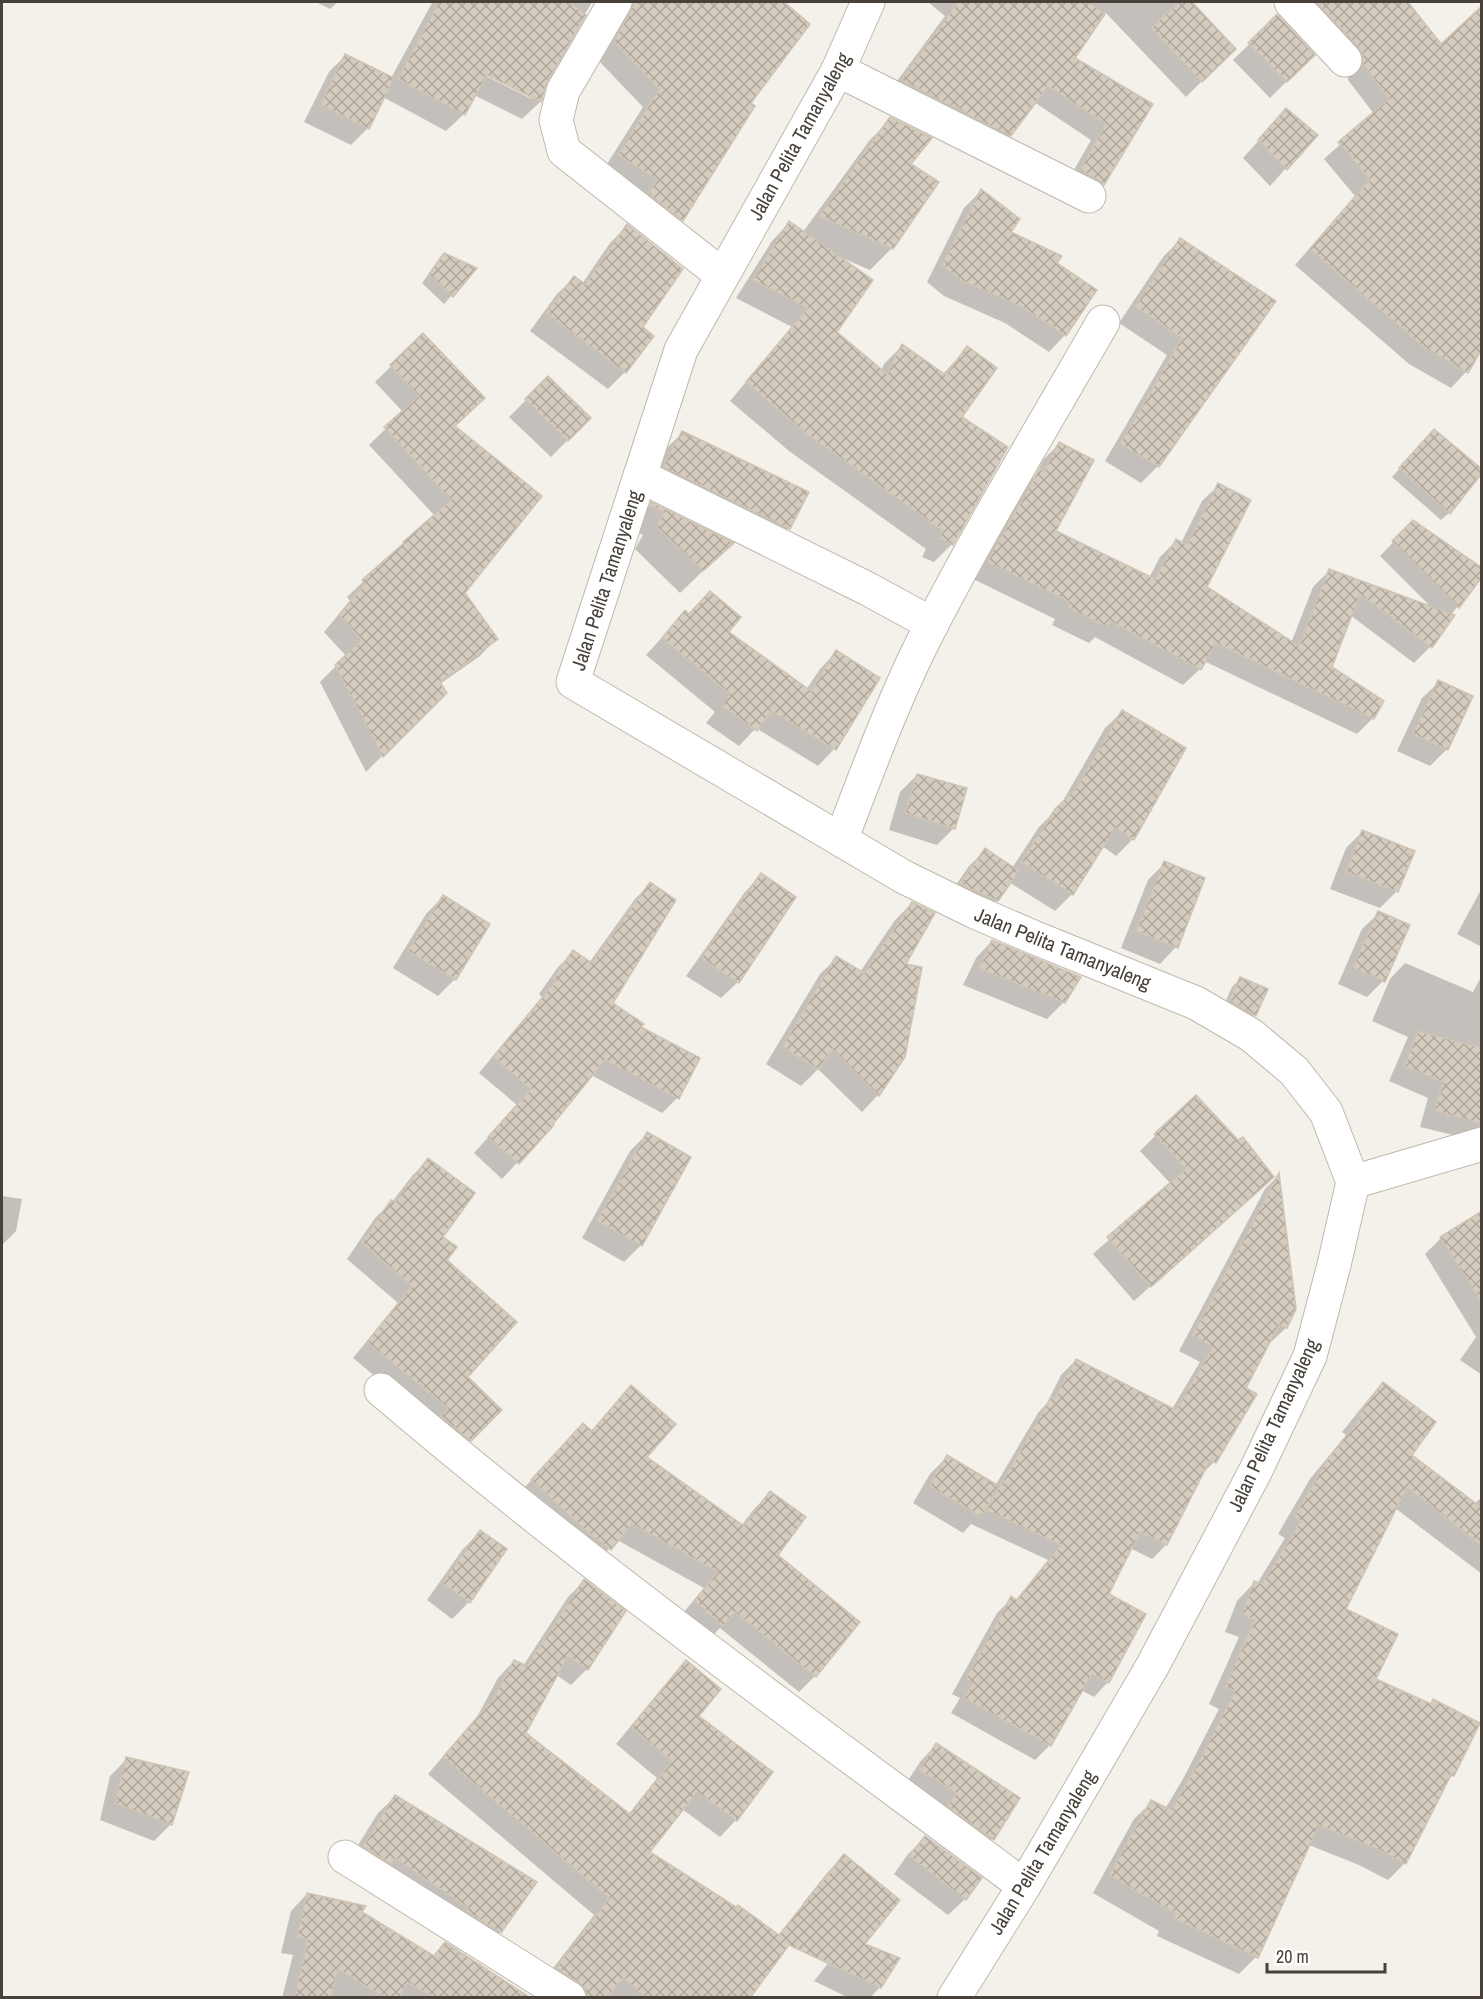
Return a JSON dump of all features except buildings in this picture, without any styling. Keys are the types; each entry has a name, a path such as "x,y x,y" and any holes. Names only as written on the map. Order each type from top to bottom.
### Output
{"street":[{"path":"615,2 563,91 556,120 564,151 722,275"},
{"name":"Jalan Pelita Tamanyaleng","path":"868,2 838,70 681,350 573,682 904,877 973,911 1196,1003 1251,1035 1294,1071 1326,1112 1353,1182 1310,1356 1256,1470 1153,1665 1024,1886 954,1998"},
{"path":"1291,2 1345,60"},
{"path":"838,70 1089,196"},
{"path":"841,840 878,743 932,624 998,503 1103,322"},
{"path":"640,476 858,583 932,624"},
{"path":"1353,1182 1482,1144"},
{"path":"381,1390 444,1444 658,1613 1024,1886"},
{"path":"345,1857 568,1998"}]}
